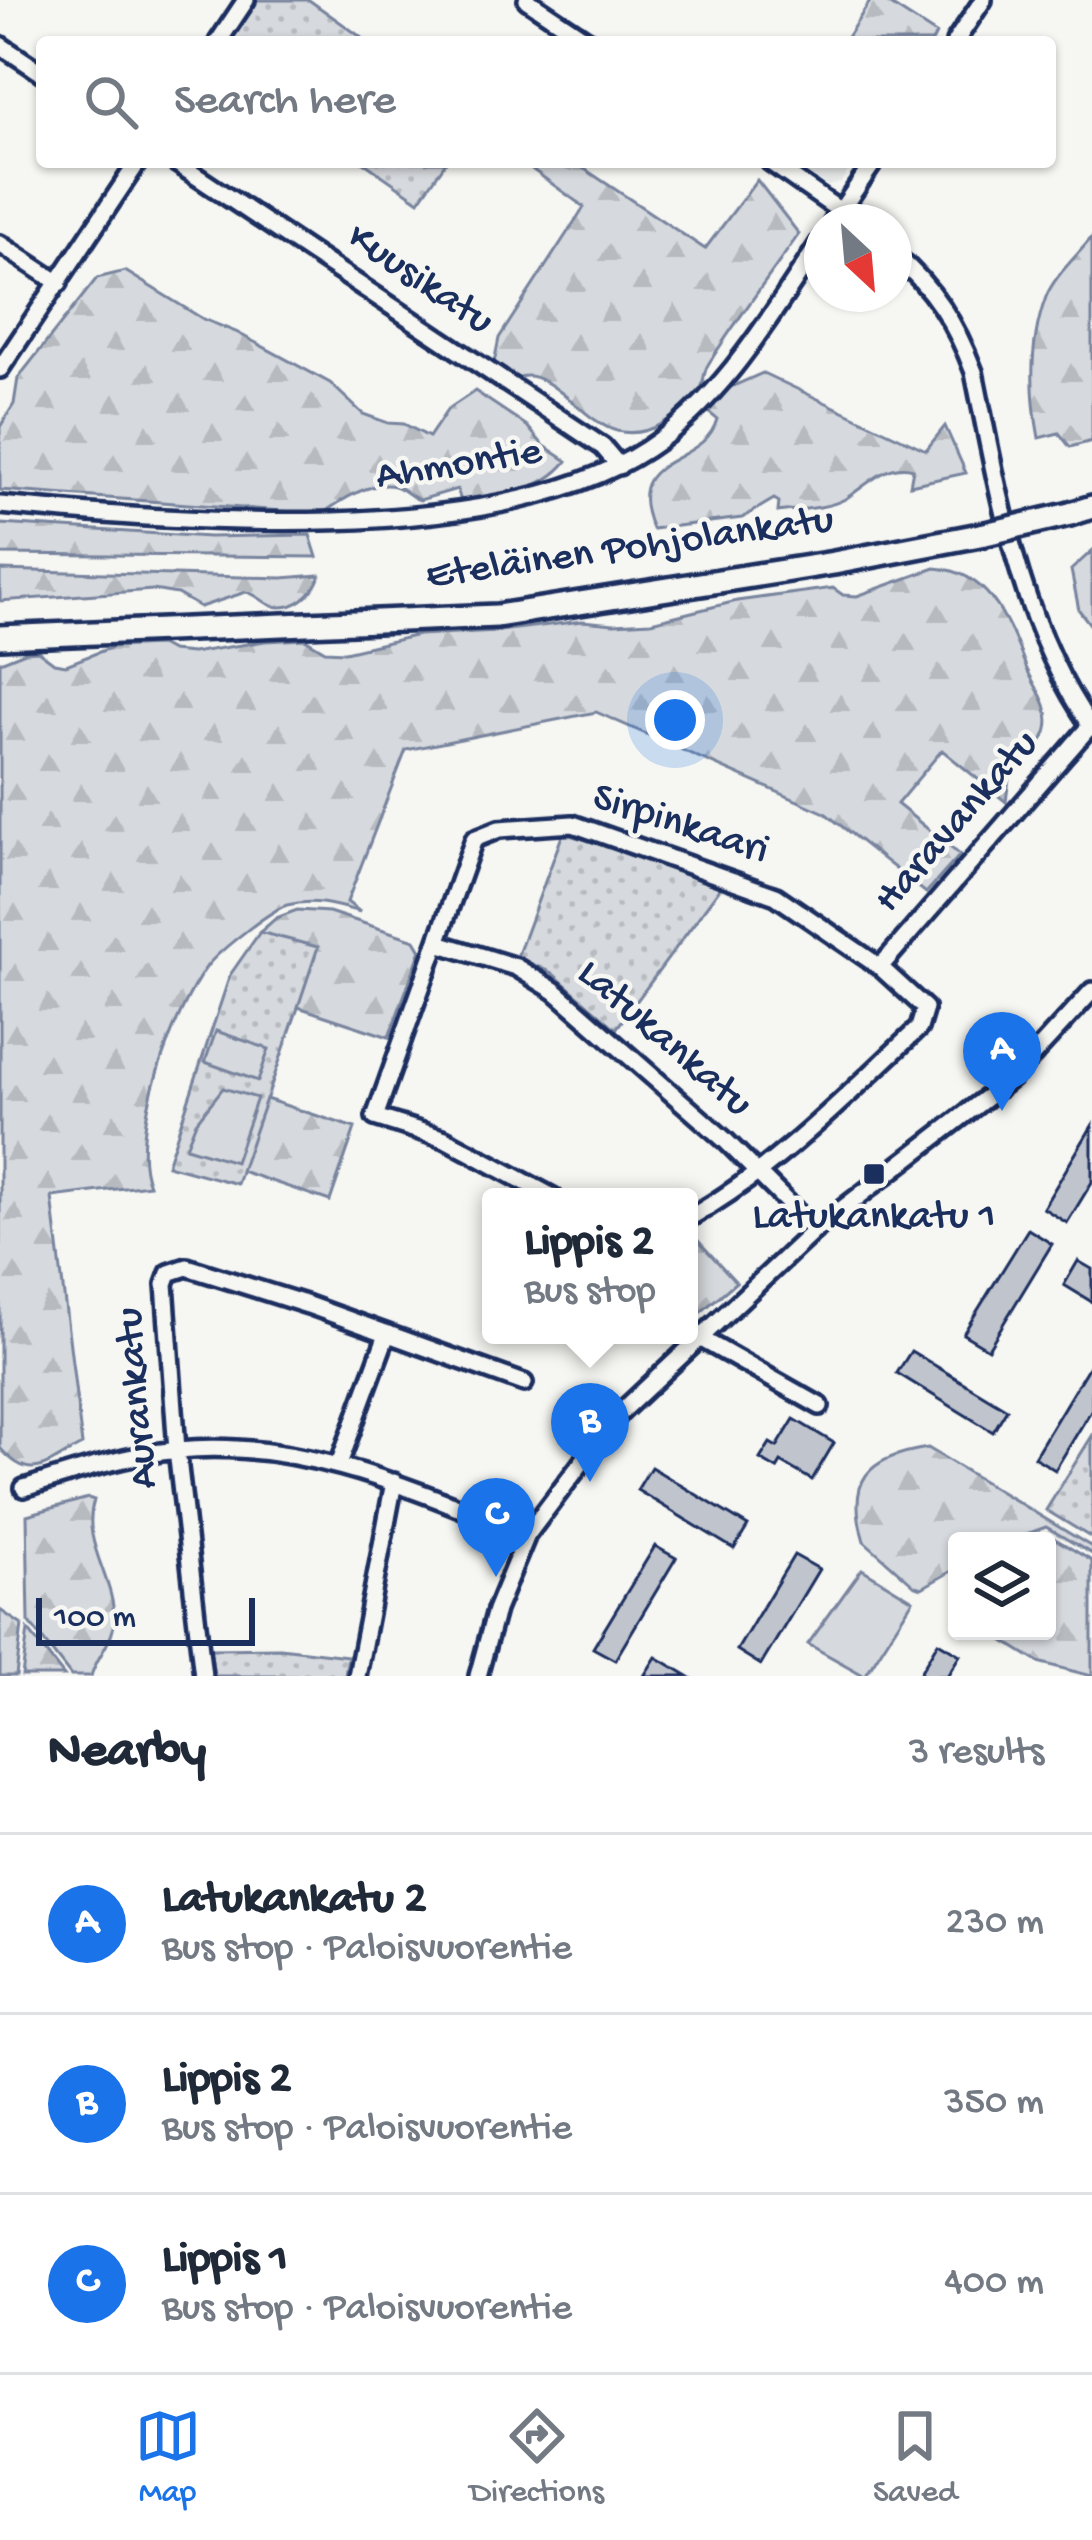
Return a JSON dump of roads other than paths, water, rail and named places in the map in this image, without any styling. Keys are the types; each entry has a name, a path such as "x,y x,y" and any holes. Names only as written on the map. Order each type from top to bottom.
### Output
{"main road":[{"name":"Eteläinen Pohjolankatu","path":"0,637 497,616 834,563 1081,510"},
{"name":"Eteläinen Pohjolankatu","path":"0,622 172,629"}],"street":[{"path":"527,0 581,36"},
{"path":"959,36 983,0"},
{"path":"221,36 239,2"},
{"path":"0,46 36,69"},
{"path":"0,369 134,168"},
{"name":"Kuusikatu","path":"184,168 603,447 619,466"},
{"path":"777,168 822,204"},
{"path":"845,204 870,168"},
{"path":"0,244 59,283"},
{"name":"Ahmontie","path":"0,505 214,520 339,519 476,508 548,492 619,466 675,428 715,389 761,332 804,266"},
{"path":"912,272 934,293 963,343 974,372 1027,599 1052,664 1091,727"},
{"name":"Haravankatu","path":"880,967 1091,727"},
{"name":"Sirpinkaari","path":"536,1188 445,1139 375,1117 473,839 499,830 573,824 776,896 880,967 926,1008 919,1028 759,1174 698,1212"},
{"name":"Latukankatu","path":"439,943 516,967 555,991 599,1026 815,1230"},
{"path":"820,1406 698,1337 815,1230 1012,1078 1092,992"},
{"name":"Aurankatu","path":"203,1676 177,1450 165,1284 169,1274 187,1267 524,1383"},
{"path":"339,1464 387,1334"},
{"path":"478,1676 496,1610 527,1535 617,1416 691,1344"},
{"path":"24,1488 72,1472 177,1450 242,1451 339,1464 527,1535"},
{"path":"357,1676 394,1482"}],"place":[{"name":"Latukankatu 2","path":"1002,1111"},
{"name":"Latukankatu 1","path":"874,1174"},
{"name":"Lippis 2","path":"590,1482"},
{"name":"Lippis 1","path":"496,1577"}]}
